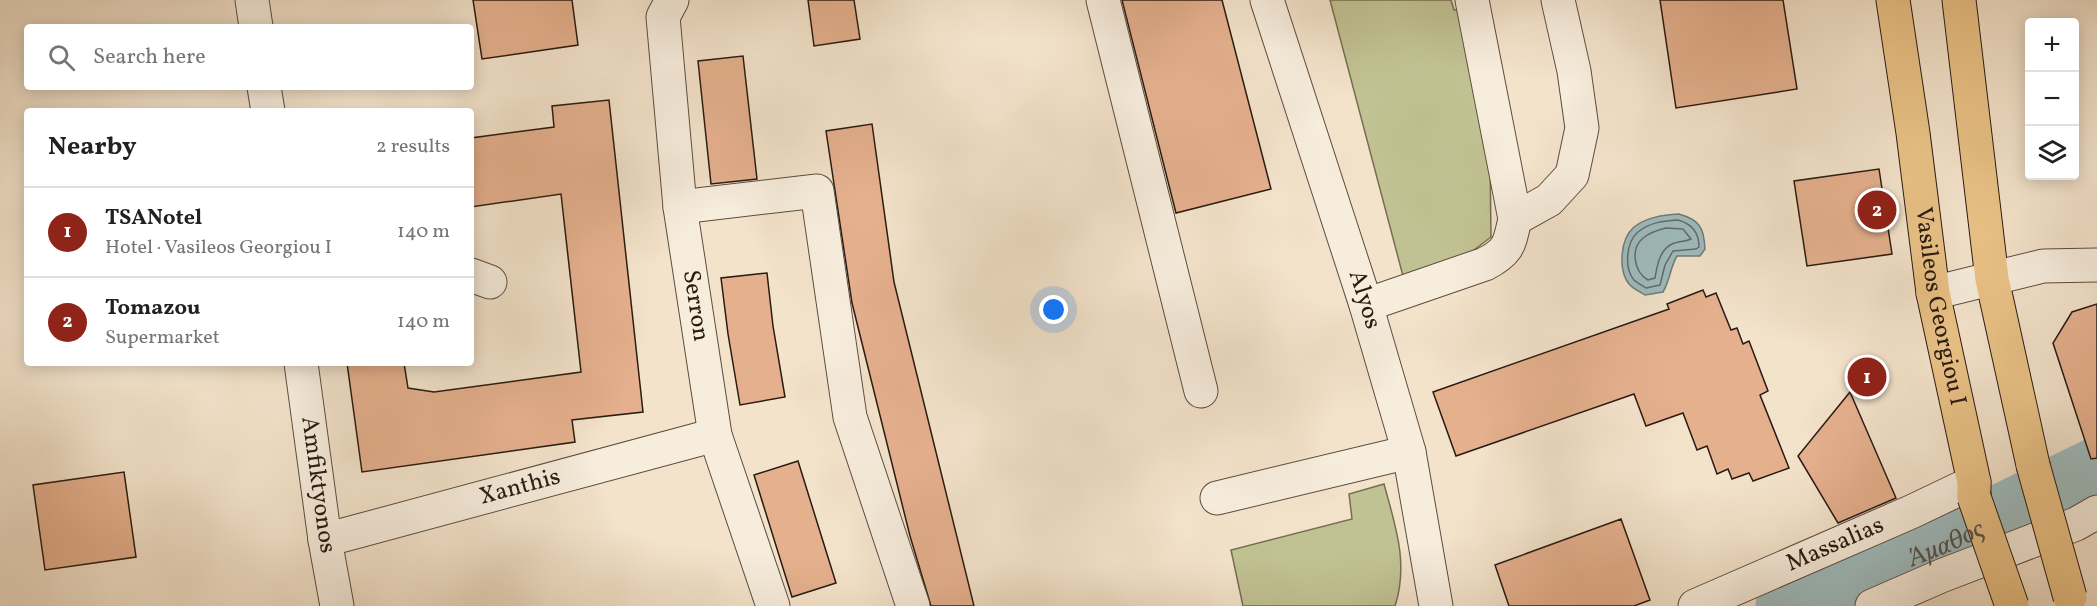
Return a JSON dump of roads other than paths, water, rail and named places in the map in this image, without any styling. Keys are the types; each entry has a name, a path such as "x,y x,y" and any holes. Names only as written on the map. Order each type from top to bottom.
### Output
{"main road":[{"name":"Vasileos Georgiou I","path":"1893,0 1913,133 1933,293 1974,490 2012,606"},
{"path":"1959,0 1992,279 2033,465 2071,602"}],"street":[{"path":"252,0 256,24"},
{"name":"Serron","path":"672,0 663,17 680,207 715,435 773,606"},
{"path":"1103,0 1201,391"},
{"name":"Alyos","path":"1267,0 1366,305 1409,452 1436,606"},
{"path":"1366,305 1485,264 1500,256 1509,246 1515,219 1472,0"},
{"path":"1515,219 1549,200 1572,175 1582,128 1574,71 1558,0"},
{"path":"264,90 268,108"},
{"path":"680,207 817,191 850,417 913,606"},
{"path":"1933,293 2043,267 2097,265"},
{"name":"Amfiktyonos","path":"301,366 325,540 337,606"},
{"name":"Xanthis","path":"325,540 715,435"},
{"path":"1218,498 1409,452"},
{"name":"Massalias","path":"1695,606 1911,512 1974,490"},
{"path":"1872,606 1941,576 2076,524 2097,512"}],"water":[{"path":"1679,214 1692,219 1700,226 1705,249 1700,256 1677,256 1663,292 1645,295 1631,286 1625,278 1622,255 1626,239 1634,227 1644,221"}],"waterway":[{"name":"Άμαθος","path":"1790,606 1948,545 2097,472"}],"place":[{"name":"Tomazou","path":"1877,210"},
{"name":"TSANotel","path":"1867,377"}]}
